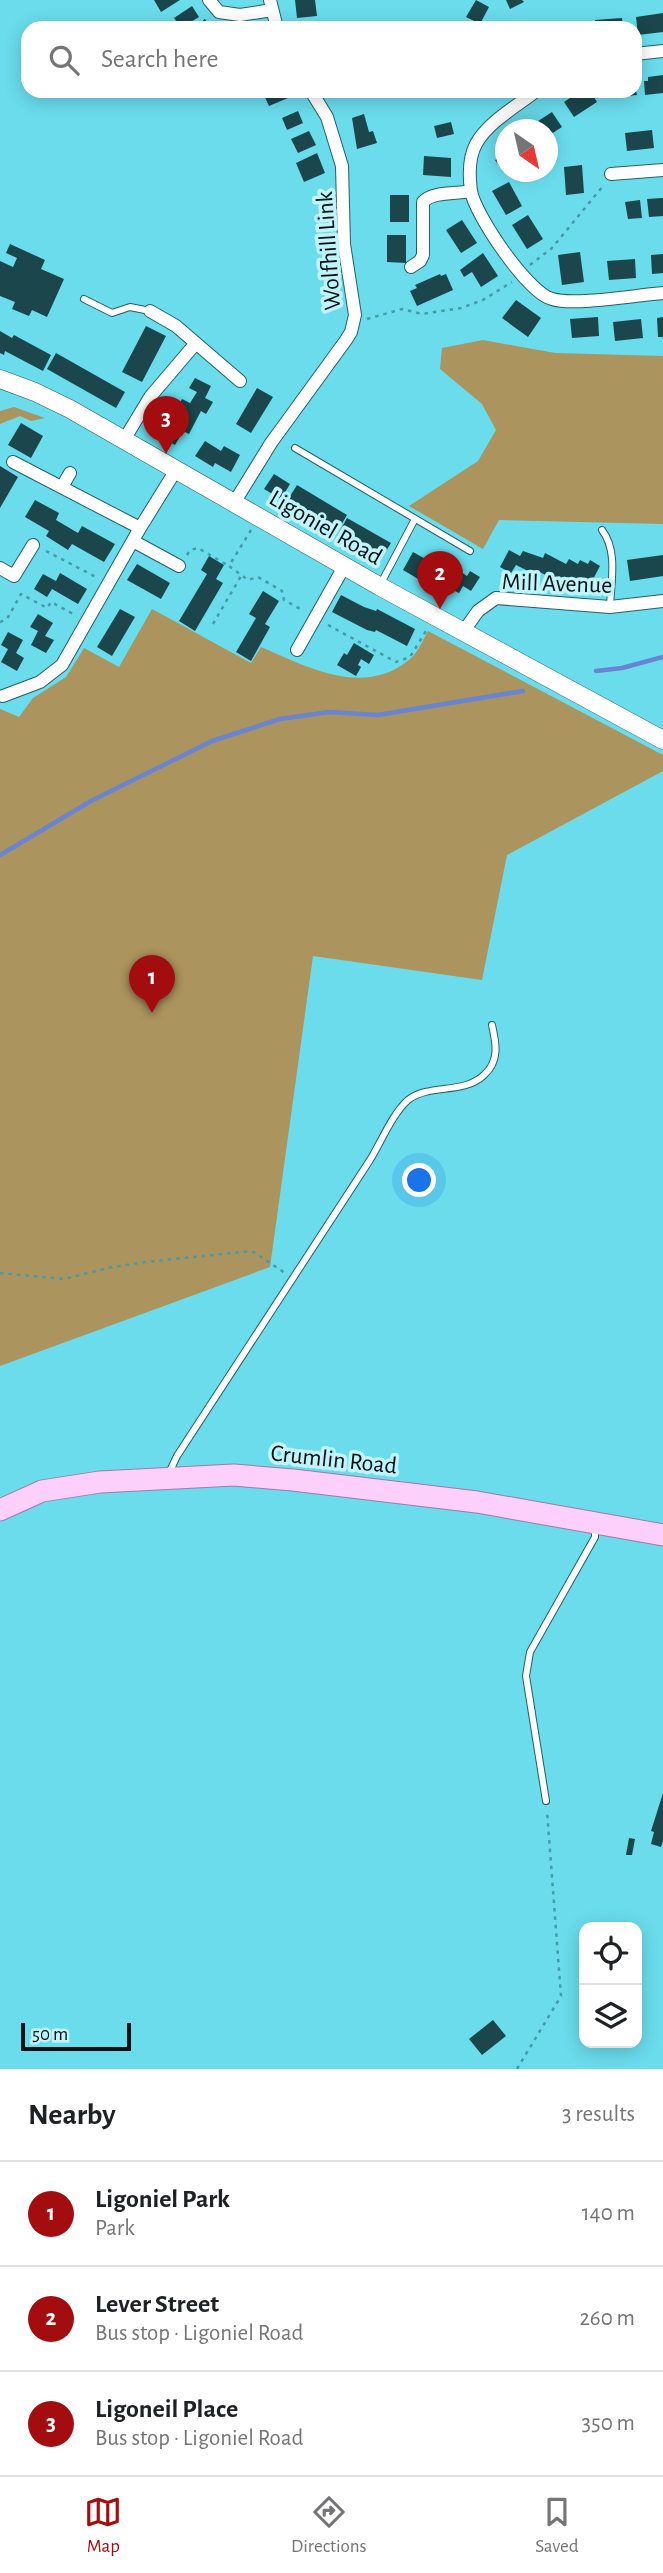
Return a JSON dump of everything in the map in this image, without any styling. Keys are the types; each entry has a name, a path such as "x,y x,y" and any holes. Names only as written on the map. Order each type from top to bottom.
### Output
{"main road":[{"name":"Crumlin Road","path":"0,1510 42,1491 100,1482 234,1475 477,1502 663,1535"}],"street":[{"path":"209,0 219,12 240,15 271,5"},
{"path":"642,53 663,51"},
{"name":"Wolfhill Link","path":"234,503 278,433 346,341 354,322 344,244 342,166 327,117 316,98"},
{"path":"527,98 490,127 477,142 471,163 471,191 483,218 520,273 541,295 553,300 663,293"},
{"path":"611,174 663,170"},
{"path":"411,267 420,261 423,255 423,202 435,195 471,191"},
{"path":"150,311 176,326 240,381"},
{"path":"124,440 150,397 196,343"},
{"name":"Ligoniel Road","path":"0,379 35,392 124,440 379,586 663,740"},
{"path":"13,462 140,528"},
{"path":"4,696 40,682 62,665 176,470"},
{"path":"62,487 70,473"},
{"path":"133,541 179,566"},
{"path":"0,568 14,576 33,545"},
{"path":"297,650 345,565"},
{"name":"Mill Avenue","path":"463,632 478,611 496,598 610,607 663,601"}],"lane":[{"path":"84,299 112,313 130,307 150,311"},
{"path":"295,448 470,551"},
{"path":"379,586 415,519"},
{"path":"602,530 608,537 612,552 610,607"},
{"path":"167,1478 177,1456 398,1112 419,1094 464,1087 488,1073 497,1045 492,1025"},
{"path":"546,1801 526,1676 530,1652 595,1537 595,1525"}],"path":[{"path":"354,322 402,309 422,314 461,308 500,292 552,248 583,208 601,190 611,174"},
{"path":"229,566 250,530"},
{"path":"33,545 109,583"},
{"path":"179,566 190,550 198,548 248,580 258,577 282,591 284,600 297,607"},
{"path":"214,624 241,576"},
{"path":"0,622 7,619 21,594 47,608 51,602 87,621"},
{"path":"346,635 396,662 410,657 428,629"},
{"path":"0,1273 64,1279 145,1262 252,1251 293,1278"},
{"path":"517,2069 561,1996 546,1801"}],"shaded area":[{"path":"483,340 555,353 663,356 663,524 499,520 483,549 409,506 478,461 496,430 482,404 440,369 442,348"},
{"path":"14,407 45,418 31,421 20,416 0,424 0,411"},
{"path":"152,609 251,663 261,647 317,670 355,678 392,671 413,656 428,631 663,755 663,771 507,855 482,980 313,956 270,1267 0,1366 0,709 19,717 33,698 66,677 84,648 119,667"}],"building":[{"path":"154,0 180,0 161,12"},
{"path":"295,0 315,0 317,16 297,18"},
{"path":"476,0 489,7 482,21 466,17"},
{"path":"506,0 522,0 524,2 510,9"},
{"path":"192,6 199,17 192,21 176,21 174,18"},
{"path":"663,13 663,32 642,35 642,21 636,21 636,17"},
{"path":"622,18 622,21 595,21"},
{"path":"663,75 663,93 645,95 644,81 648,81 648,77"},
{"path":"265,98 288,98 269,106"},
{"path":"570,98 594,98 597,102 574,117 564,102"},
{"path":"298,111 303,123 287,130 282,118"},
{"path":"552,112 557,119 541,119"},
{"path":"364,114 369,132 373,131 377,143 357,149 352,118"},
{"path":"451,122 454,134 437,138 434,126"},
{"path":"652,130 654,148 627,151 625,133"},
{"path":"309,131 316,145 298,153 291,139"},
{"path":"317,153 325,173 304,182 296,163"},
{"path":"424,156 451,158 451,177 423,175"},
{"path":"582,165 584,193 566,195 564,167"},
{"path":"509,182 522,206 506,215 492,191"},
{"path":"390,195 409,195 409,222 390,222"},
{"path":"663,198 663,216 649,217 647,199"},
{"path":"640,200 642,218 628,219 625,202"},
{"path":"528,215 543,239 527,249 512,225"},
{"path":"462,220 477,243 461,253 446,230"},
{"path":"387,235 406,235 406,263 387,262"},
{"path":"10,244 45,260 41,269 64,279 47,317 32,310 29,316 12,309 15,302 0,296 0,261 13,267 17,258 6,253"},
{"path":"580,252 584,282 562,285 558,255"},
{"path":"483,253 498,276 481,287 472,272 464,277 460,270"},
{"path":"663,254 663,273 652,274 651,255"},
{"path":"635,259 636,278 609,280 607,261"},
{"path":"446,274 453,290 417,306 410,291 417,288 415,285"},
{"path":"516,300 541,318 528,337 502,318"},
{"path":"598,317 599,336 572,338 570,319"},
{"path":"663,317 663,337 658,337 657,318"},
{"path":"641,319 643,338 615,341 613,322"},
{"path":"146,326 166,336 142,382 122,372"},
{"path":"0,331 12,338 14,335 51,355 43,371 5,351 4,355 0,353"},
{"path":"56,353 125,392 116,408 47,369"},
{"path":"195,378 211,386 205,398 213,402 206,414 201,411 189,434 183,431 175,445 155,434 164,416 171,420 182,399 190,403 197,392 189,388"},
{"path":"257,388 273,397 251,433 236,424"},
{"path":"21,423 43,436 31,458 8,445"},
{"path":"205,441 221,451 224,446 240,455 231,472 215,463 213,467 195,456"},
{"path":"0,466 18,477 0,508"},
{"path":"274,474 290,484 281,499 264,489"},
{"path":"297,485 347,515 337,532 287,501"},
{"path":"35,500 59,513 56,520 78,533 82,526 115,544 104,562 72,544 68,550 46,536 49,531 25,517"},
{"path":"347,518 391,543 380,561 337,536"},
{"path":"509,550 520,556 523,551 543,558 545,553 566,564 569,559 578,564 580,560 588,564 590,560 600,566 591,583 581,577 578,582 559,576 557,581 536,570 534,574 516,565 511,573 500,567"},
{"path":"413,552 436,565 434,569 443,574 446,570 455,575 458,570 467,576 470,571 480,577 471,591 463,586 459,593 449,588 446,593 437,588 434,593 423,586 425,583 403,570"},
{"path":"663,555 663,576 630,581 627,560"},
{"path":"209,556 224,565 216,579 223,583 195,631 179,621 207,574 201,570"},
{"path":"137,564 170,583 161,599 127,580"},
{"path":"60,573 87,589 78,604 52,589 47,597 34,589 43,574 56,581"},
{"path":"263,591 279,601 265,624 270,627 251,661 236,652 256,618 249,614"},
{"path":"341,595 364,607 376,611 377,609 415,629 407,646 332,612"},
{"path":"120,609 135,617 112,656 97,647"},
{"path":"38,614 53,623 45,636 54,640 46,653 31,645 38,631 30,627"},
{"path":"8,632 23,640 16,653 24,658 17,671 1,662 8,649 1,645"},
{"path":"354,643 374,655 369,664 361,659 358,665 361,667 356,676 337,665"},
{"path":"663,1793 661,1847 651,1844 654,1832 651,1831"},
{"path":"629,1838 635,1839 632,1855 626,1855"},
{"path":"493,2020 506,2036 482,2055 469,2039"}],"waterway":[{"path":"596,671 622,668 663,657"},
{"path":"0,855 91,801 212,741 280,719 329,712 378,715 523,691"}],"place":[{"name":"Ligoneil Place","path":"166,454"},
{"name":"Lever Street","path":"440,609"},
{"name":"Ligoniel Park","path":"152,1013"}]}
